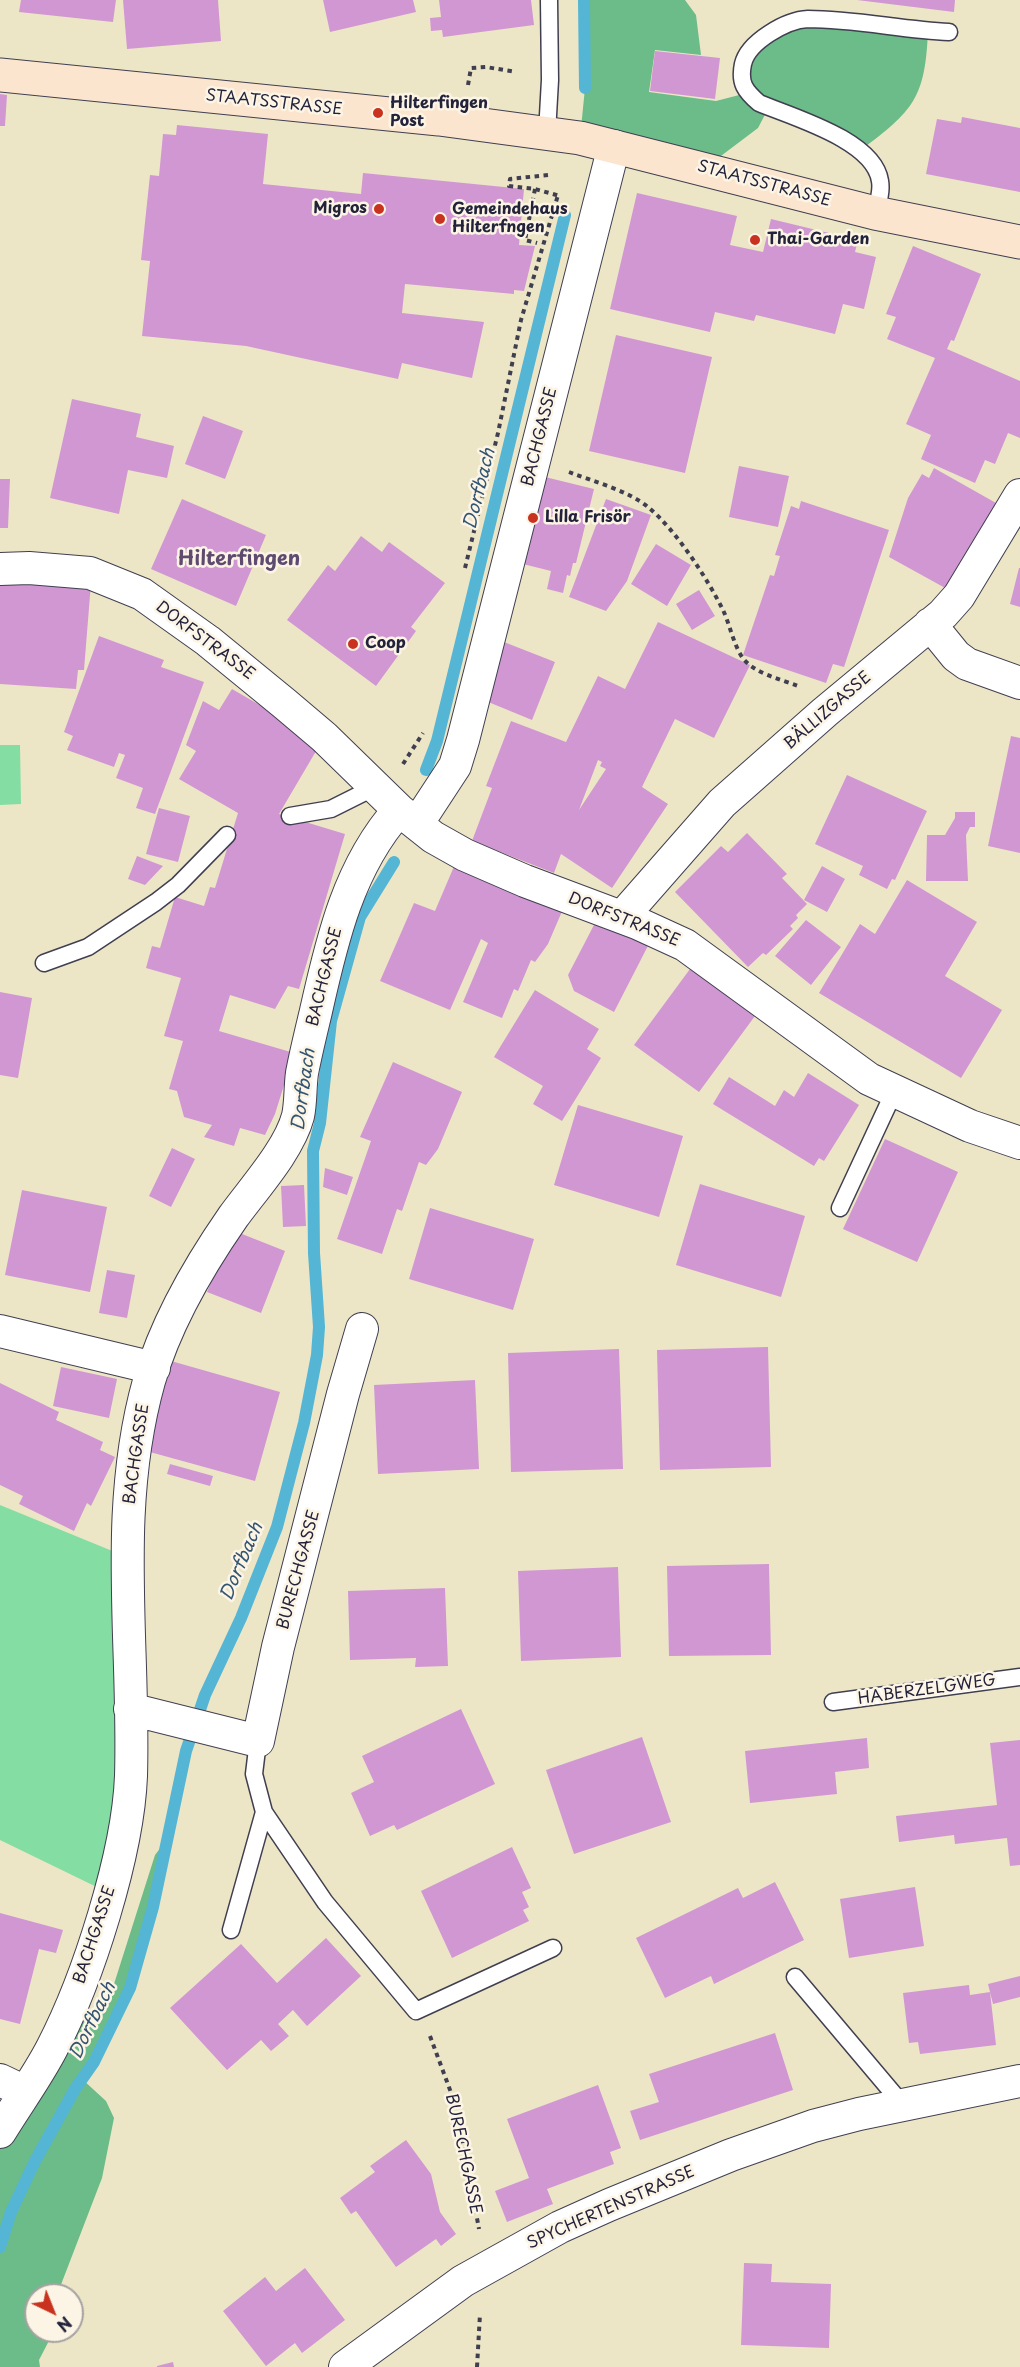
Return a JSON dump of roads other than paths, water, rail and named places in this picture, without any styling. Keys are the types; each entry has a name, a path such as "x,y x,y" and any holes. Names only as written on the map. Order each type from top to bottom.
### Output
{"main road":[{"name":"STAATSSTRASSE","path":"0,75 439,119 547,134 614,146 875,213 1020,242"}],"street":[{"name":"BACHGASSE","path":"0,2132 12,2086 51,2050 70,2011 109,1893 120,1850 131,1779 126,1597 130,1483 138,1427 154,1368 196,1274 287,1141 298,1116 302,1073 327,958 347,897 369,849 394,804 454,766 614,146"},
{"name":"BÄLLIZGASSE","path":"622,917 722,803 837,701 930,624 959,596 1020,495"},
{"name":"DORFSTRASSE","path":"0,569 29,568 90,573 142,594 208,641 285,704 394,804 465,855 686,945 830,1053 869,1079 970,1126 1020,1143"},
{"path":"930,624 956,656 967,664 1020,683"},
{"name":"BURECHGASSE","path":"258,1741 279,1647 343,1394 362,1329"},
{"path":"0,1331 154,1368"},
{"path":"130,1709 258,1741"},
{"name":"SPYCHERTENSTRASSE","path":"345,2367 481,2271 560,2227 730,2155 813,2126 1020,2081"}],"lane":[{"path":"547,134 550,80 549,0"},
{"path":"875,213 880,180 870,160 846,141 759,103 747,93 741,75 744,58 759,41 776,30 806,19 950,32"},
{"path":"290,816 331,809 394,804"},
{"path":"44,963 88,947 156,902 178,885 227,835"},
{"path":"840,1208 894,1092"},
{"name":"HABERZELGWEG","path":"833,1702 1020,1677"},
{"name":"BURECHGASSE","path":"258,1741 254,1774 264,1812 325,1902 416,2011 553,1947"},
{"path":"231,1930 264,1812"},
{"path":"795,1977 903,2105"}],"waterway":[{"name":"Dorfbach","path":"584,0 585,88"},
{"name":"Dorfbach","path":"426,770 437,741 565,215"},
{"name":"Dorfbach","path":"0,2247 11,2212 35,2161 75,2089 94,2062 130,1988 153,1907 186,1751 205,1695 241,1618 277,1527 304,1423 317,1355 319,1327 314,1253 313,1151 320,1123 331,1021 360,917 394,862"}],"place":[{"name":"Hilterfingen Post","path":"378,113"},
{"name":"Migros","path":"379,209"},
{"name":"Gemeindehaus Hilterfngen","path":"440,219"},
{"name":"Thai-Garden","path":"755,240"},
{"name":"Lilla Frisör","path":"533,518"},
{"name":"Coop","path":"353,644"}],"district":[{"name":"Hilterfingen","path":"239,559"}]}
